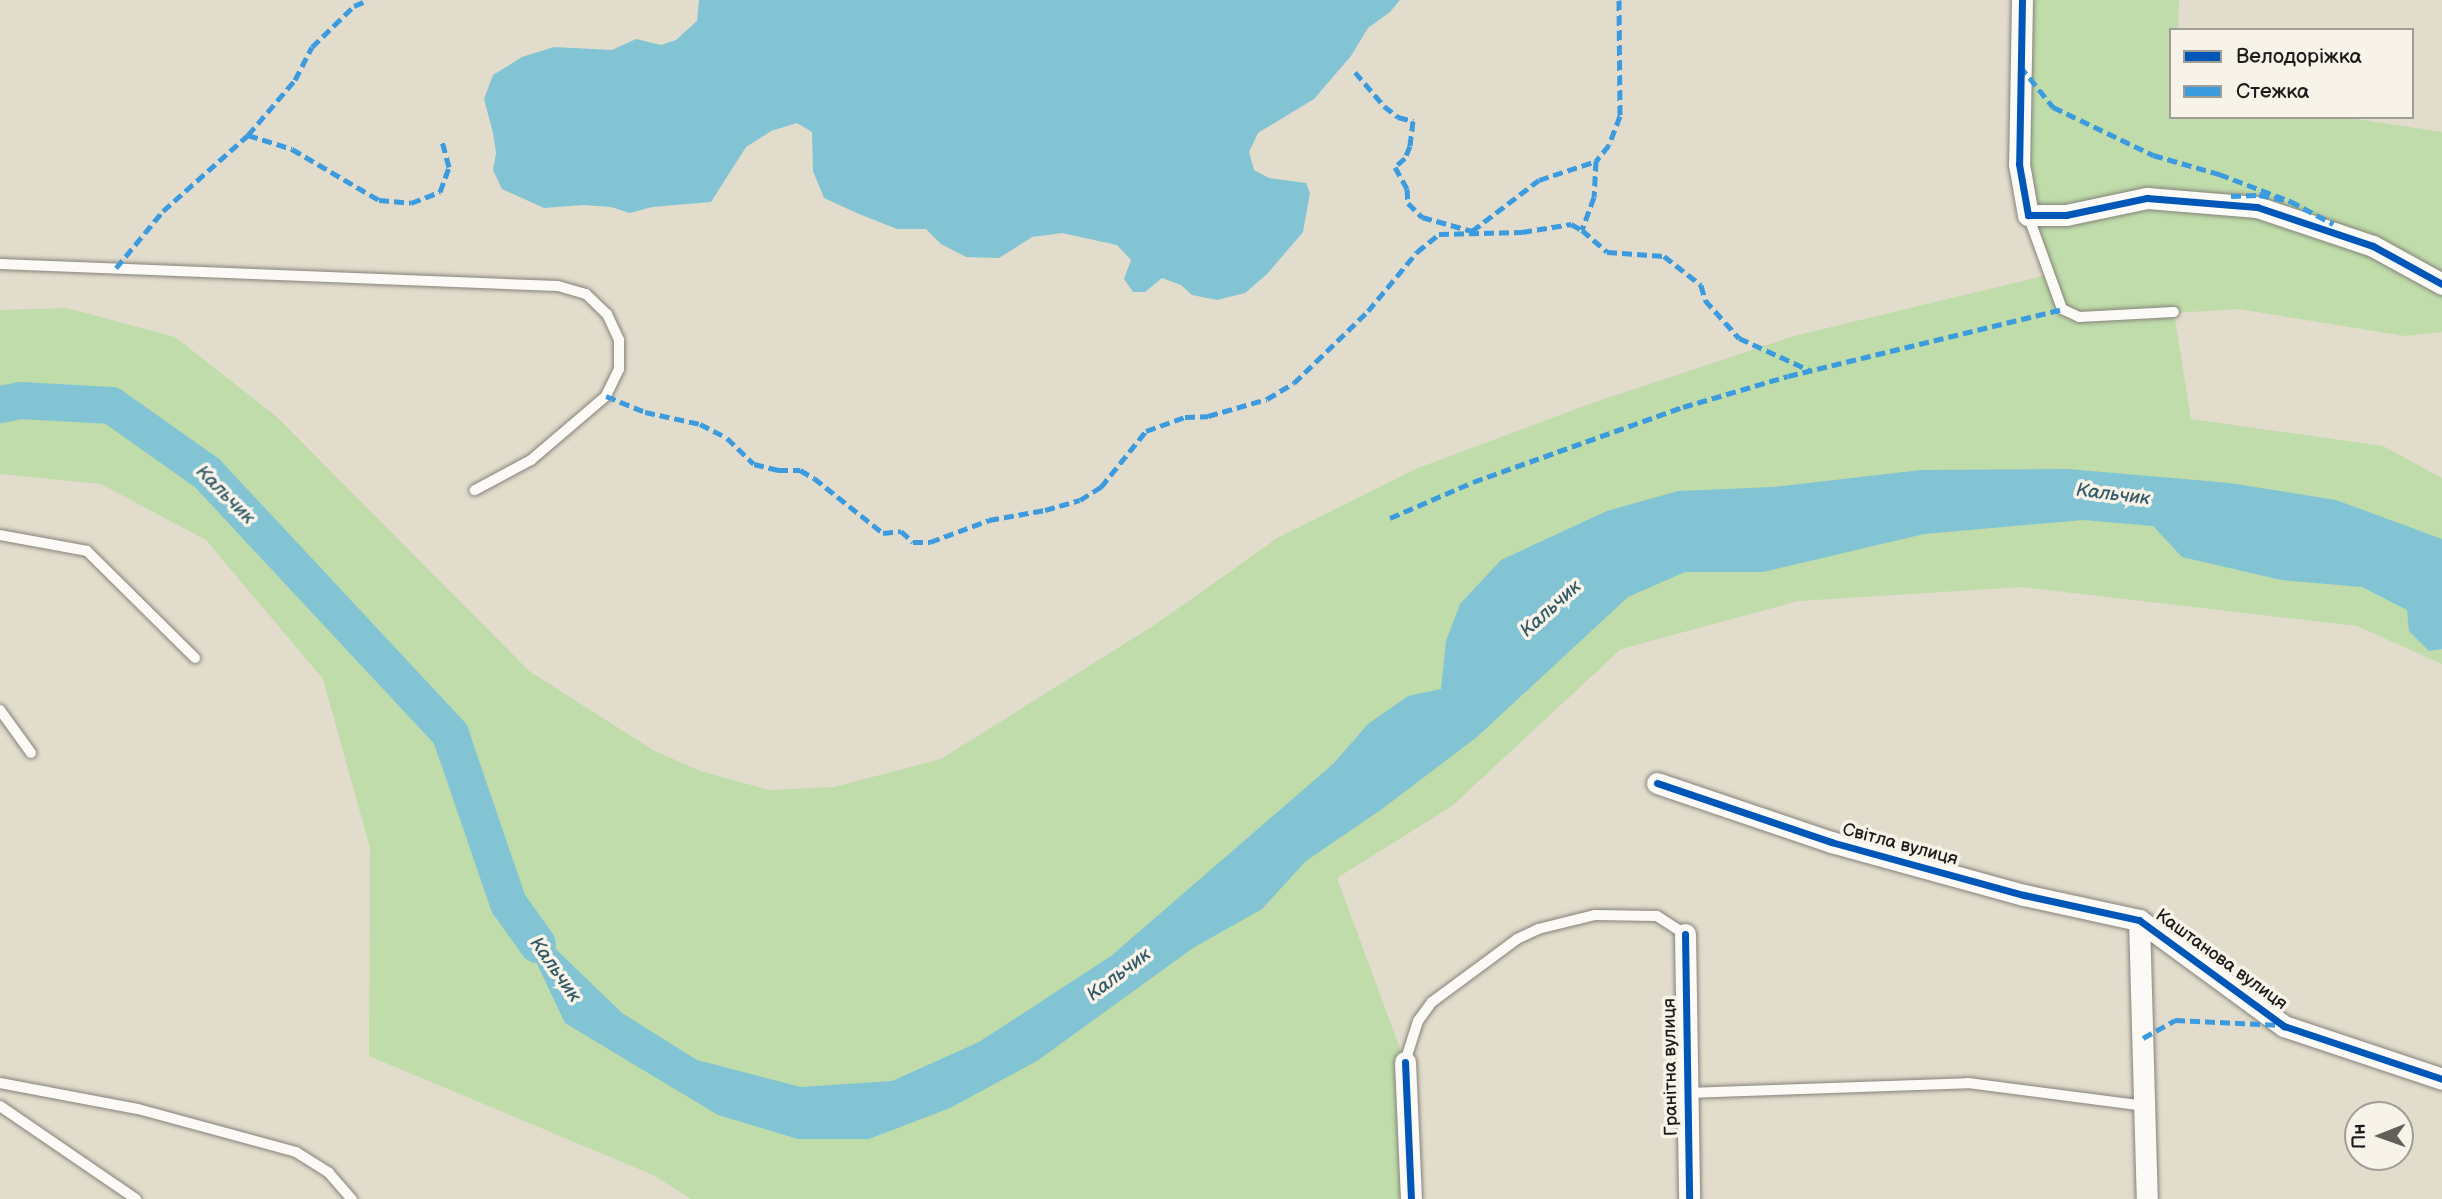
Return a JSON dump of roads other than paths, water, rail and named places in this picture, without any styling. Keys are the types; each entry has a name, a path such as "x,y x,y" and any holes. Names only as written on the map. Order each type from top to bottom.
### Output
{"street":[{"path":"2022,0 2019,164 2028,215 2066,215 2147,198 2257,207 2373,246 2442,284"},
{"name":"Світла вулиця","path":"1657,783 1844,845 2024,895 2140,920"},
{"path":"2140,920 2147,1199"},
{"name":"Каштанова вулиця","path":"2140,920 2284,1026 2442,1079"},
{"name":"Гранітна вулиця","path":"1685,934 1689,1199"},
{"path":"1405,1062 1411,1199"}],"lane":[{"path":"2028,215 2062,309 2079,317 2174,312"},
{"path":"0,264 558,286 586,294 607,314 619,340 619,369 606,396 531,460 475,489"},
{"path":"0,535 87,551 195,658"},
{"path":"0,710 31,753"},
{"path":"1405,1062 1418,1021 1432,1002 1517,939 1538,929 1595,915 1657,916 1685,934"},
{"path":"0,1083 138,1109 296,1152 329,1173 352,1199"},
{"path":"1687,1093 1968,1083 2144,1106"},
{"path":"0,1106 136,1199"}],"water":[{"path":"699,0 1400,0 1390,12 1368,28 1351,56 1314,99 1258,133 1249,152 1254,170 1269,178 1306,183 1310,193 1303,232 1267,274 1245,293 1217,300 1192,295 1181,285 1162,278 1145,292 1133,292 1124,279 1131,260 1117,245 1062,233 1032,237 999,258 966,257 941,244 926,229 897,229 859,214 824,198 813,171 812,132 797,123 771,131 746,147 711,202 652,207 630,213 611,207 583,205 544,208 502,189 493,170 496,153 484,99 493,75 522,57 554,47 612,50 636,39 661,45 676,40 697,21"},
{"path":"2068,469 2230,483 2336,500 2442,539 2442,649 2429,651 2409,631 2407,610 2362,587 2281,580 2182,557 2153,526 2083,520 1924,534 1763,572 1685,572 1628,597 1477,737 1382,809 1306,861 1262,909 1193,948 1037,1061 950,1108 869,1139 798,1139 718,1115 565,1023 508,903 622,1013 697,1060 801,1087 892,1081 979,1042 1111,956 1333,764 1368,724 1408,696 1441,689 1446,641 1460,604 1501,560 1607,511 1678,491 1773,487 1921,470"}],"waterway":[{"name":"Кальчик","path":"0,404 20,400 111,405 207,473 450,734 508,903 537,944"}]}
